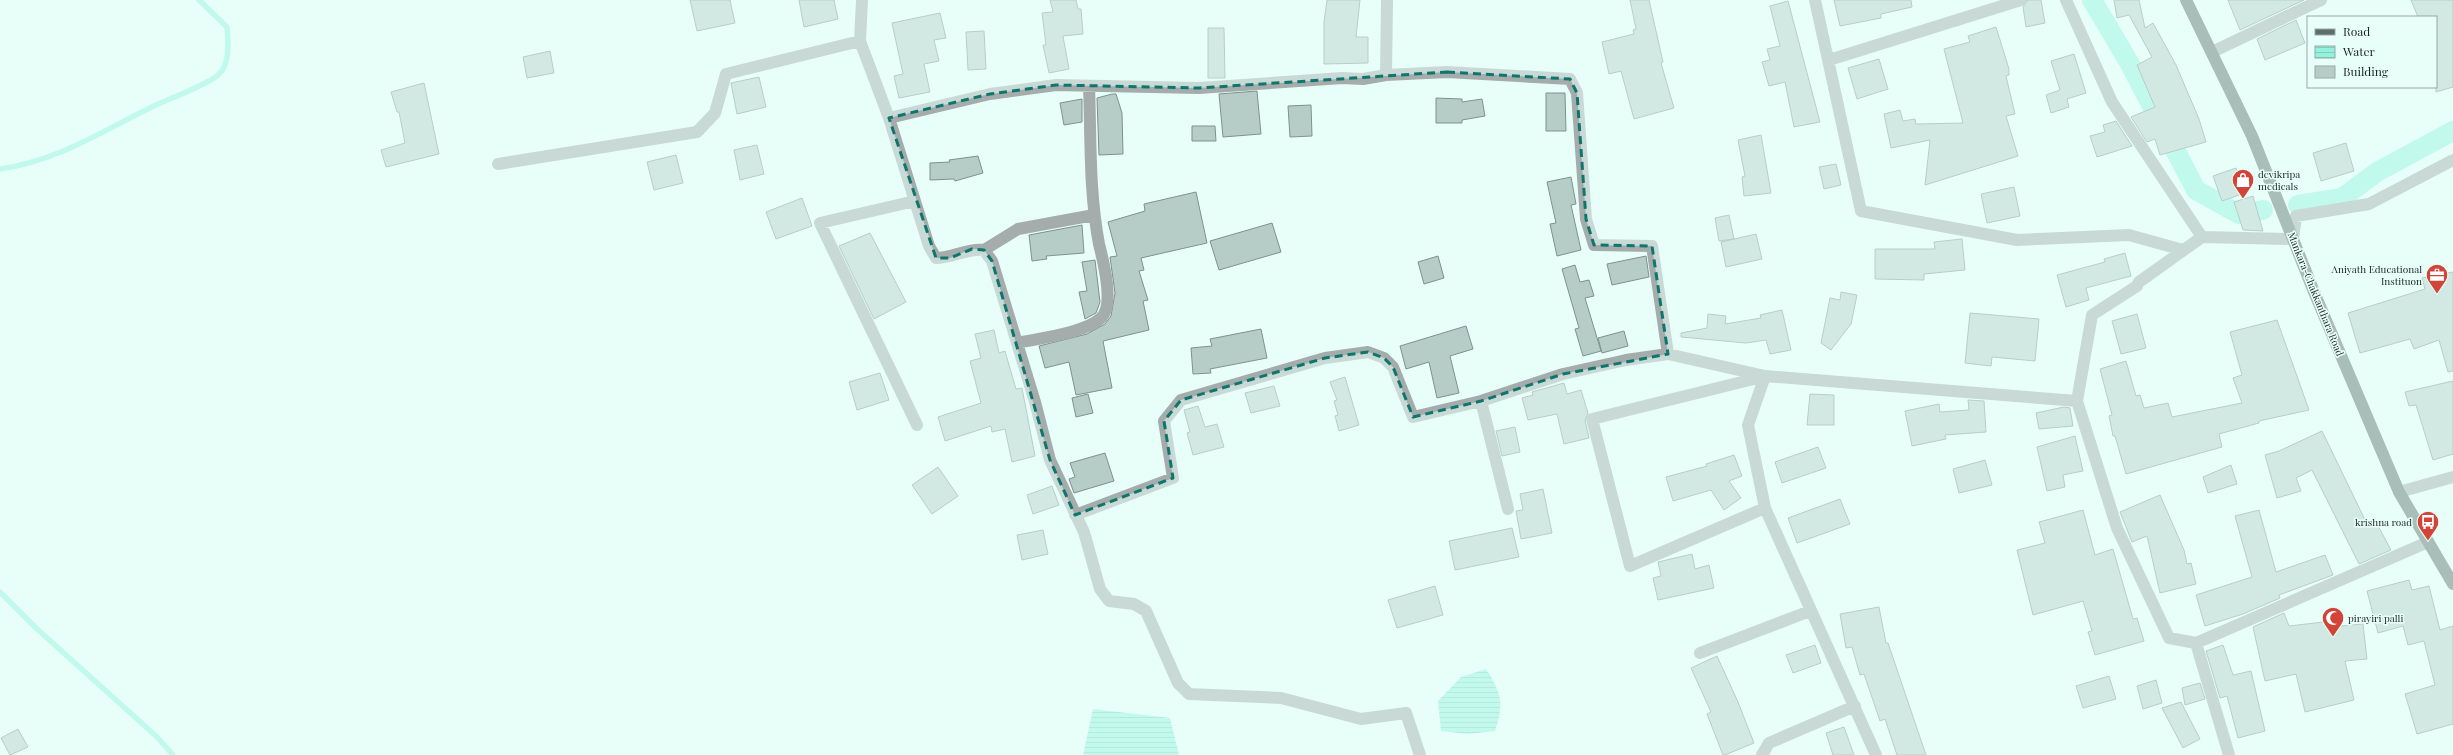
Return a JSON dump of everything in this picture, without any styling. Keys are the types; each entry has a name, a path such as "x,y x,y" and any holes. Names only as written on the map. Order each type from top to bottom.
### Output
{"main road":[{"name":"Mankara-Chakkanthara Road","path":"2186,0 2252,136 2293,239 2399,492 2453,584"}],"street":[{"path":"862,0 860,41 889,118 929,246 936,258 950,258 972,249 984,250 1018,229 1094,215"},
{"path":"1386,75 1387,0"},
{"path":"1815,0 1861,211 2017,240 2129,235 2183,250"},
{"path":"1829,60 2021,0"},
{"path":"2066,0 2112,102 2202,237"},
{"path":"2212,52 2321,0"},
{"path":"498,164 697,132 715,113 726,74 860,41"},
{"path":"889,118 990,94 1056,85 1199,88 1363,79 1386,75 1447,72 1570,79 1577,93 1586,219 1594,245 1652,246 1668,354"},
{"path":"1017,343 1088,326 1102,317 1107,309 1107,292 1094,215 1089,86"},
{"path":"2428,542 2196,643 2169,638 2117,528 2077,401 2092,315 2137,286 2139,282 2202,237 2293,239 2296,216 2369,204 2453,160"},
{"path":"915,201 820,224 916,425"},
{"path":"984,250 992,261 1050,460 1084,532 1100,589 1109,602 1134,604 1146,611 1178,682 1189,694 1281,698 1361,719 1406,713 1420,755"},
{"path":"1075,515 1173,478 1164,421 1181,400 1325,358 1368,352 1384,358 1393,366 1413,418 1481,401 1563,374 1626,360 1668,354 1765,376 2077,401"},
{"path":"1765,376 1748,425 1765,508 1876,755"},
{"path":"1765,376 1592,419 1630,566 1765,508"},
{"path":"1481,401 1508,509"},
{"path":"2399,492 2453,477"},
{"path":"1700,653 1810,611"},
{"path":"2196,643 2229,755"},
{"path":"1762,755 1769,743 1855,706"}],"highlighted area":[{"path":"1447,72 1570,79 1577,93 1586,219 1594,245 1652,246 1668,354 1563,374 1481,401 1413,417 1393,367 1384,358 1368,352 1325,358 1181,400 1164,421 1173,478 1075,515 1050,460 992,261 984,250 972,249 950,258 936,258 889,118 990,94 1056,85 1199,88"}],"water":[{"path":"1486,669 1495,685 1500,699 1500,714 1495,731 1468,734 1441,731 1438,701 1461,677"},
{"path":"1093,709 1170,718 1179,755 1083,755"}],"building":[{"path":"690,0 730,0 735,23 697,31"},
{"path":"799,0 834,0 838,19 804,27"},
{"path":"1050,0 1076,0 1078,9 1081,9 1083,34 1063,36 1069,69 1049,73 1043,45 1046,45 1042,13 1053,12"},
{"path":"1327,0 1360,0 1356,37 1368,37 1368,63 1324,64 1324,22"},
{"path":"1630,0 1649,0 1663,62 1661,63 1674,108 1634,119 1621,71 1609,74 1602,42 1634,34 1633,30 1636,29"},
{"path":"1834,0 1911,0 1912,7 1881,14 1881,18 1840,26"},
{"path":"2028,0 2041,0 2045,23 2026,27 2023,7"},
{"path":"2114,0 2139,0 2145,28 2153,23 2176,65 2199,119 2206,142 2160,155 2155,139 2147,142 2131,117 2155,107 2137,65 2152,57 2129,15 2117,18"},
{"path":"2228,0 2304,0 2240,30"},
{"path":"2411,0 2453,0 2453,87 2436,92 2437,16 2418,16"},
{"path":"1788,1 1820,122 1794,127 1785,82 1769,86 1762,62 1770,60 1767,49 1780,46 1770,6"},
{"path":"940,13 946,38 934,40 939,61 924,64 930,92 899,98 894,76 903,74 892,23"},
{"path":"2296,20 2305,43 2265,60 2257,39"},
{"path":"1996,27 2009,69 2009,75 2006,76 2015,114 2006,116 2018,156 1925,185 1930,140 1891,148 1884,114 1900,110 1903,121 1915,119 1916,124 1963,123 1944,49 1970,42 1968,36"},
{"path":"1208,28 1224,28 1225,78 1208,78"},
{"path":"984,31 986,69 968,70 966,32"},
{"path":"550,51 554,73 527,78 523,57"},
{"path":"2074,54 2086,93 2067,99 2069,107 2051,113 2046,95 2060,90 2051,61"},
{"path":"1879,59 1888,89 1857,99 1848,68"},
{"path":"759,77 766,107 737,114 731,83"},
{"path":"424,83 439,154 386,167 381,150 405,143 399,112 397,112 391,92"},
{"path":"1257,91 1261,134 1223,137 1219,94"},
{"path":"1546,93 1565,93 1566,131 1546,131"},
{"path":"1116,94 1122,113 1123,154 1099,155 1097,98"},
{"path":"1436,98 1462,99 1462,102 1482,99 1485,116 1462,120 1462,123 1436,123"},
{"path":"1082,99 1082,122 1064,125 1060,103"},
{"path":"1311,105 1312,136 1290,137 1288,106"},
{"path":"2116,121 2132,146 2097,157 2090,136 2105,132 2103,125"},
{"path":"1192,126 1215,126 1216,141 1192,141"},
{"path":"1761,135 1771,193 1744,196 1742,177 1745,176 1738,140"},
{"path":"2346,143 2354,171 2321,181 2313,153"},
{"path":"757,145 764,174 740,180 734,150"},
{"path":"676,155 683,183 654,190 647,162"},
{"path":"978,156 983,173 955,181 954,179 930,180 930,163 950,162 949,160"},
{"path":"1836,164 1841,185 1824,189 1819,167"},
{"path":"2236,168 2245,193 2222,201 2213,176"},
{"path":"1571,177 1576,204 1571,205 1581,250 1557,256 1550,224 1556,223 1547,182"},
{"path":"2014,187 2020,216 1987,223 1981,194"},
{"path":"1196,192 1207,243 1141,258 1144,270 1139,271 1148,300 1143,301 1149,330 1103,341 1112,388 1076,395 1069,362 1045,368 1039,346 1087,334 1105,324 1111,316 1115,293 1110,257 1117,256 1108,222 1145,211 1144,204"},
{"path":"2253,196 2263,231 2243,230 2234,202"},
{"path":"802,198 812,226 776,239 766,212"},
{"path":"1729,215 1734,239 1719,241 1715,218"},
{"path":"1272,223 1281,252 1219,270 1210,241"},
{"path":"1082,225 1084,253 1046,256 1047,259 1032,261 1029,235"},
{"path":"870,233 906,302 874,319 839,246"},
{"path":"1756,234 1762,259 1726,267 1721,242"},
{"path":"1962,239 1965,270 1924,274 1924,280 1875,279 1875,249 1935,249 1934,242"},
{"path":"2125,253 2131,276 2086,288 2089,300 2066,307 2057,275 2105,262 2104,259"},
{"path":"1438,256 1444,278 1424,284 1418,262"},
{"path":"1646,256 1649,277 1612,285 1607,264"},
{"path":"1095,260 1100,302 1096,313 1085,319 1079,292 1087,291 1082,262"},
{"path":"1575,265 1580,282 1589,280 1594,296 1585,298 1601,351 1583,356 1575,329 1579,328 1562,269"},
{"path":"2453,272 2453,371 2448,372 2439,340 2414,349 2410,339 2360,353 2348,313 2425,289 2422,278"},
{"path":"1841,292 1857,295 1851,324 1831,350 1821,343 1830,298 1840,300"},
{"path":"1782,310 1791,350 1770,354 1766,340 1746,343 1681,337 1681,333 1707,328 1708,314 1726,316 1725,324 1761,318 1760,315"},
{"path":"1970,313 2039,319 2035,361 1992,357 1991,366 1965,363"},
{"path":"2137,314 2146,348 2121,354 2112,321"},
{"path":"2277,320 2309,410 2259,421 2259,423 2219,434 2222,447 2126,474 2115,436 2113,436 2109,416 2112,415 2100,369 2126,361 2136,396 2140,395 2144,408 2168,403 2172,417 2242,403 2233,378 2242,375 2230,332"},
{"path":"1466,326 1473,349 1450,356 1459,393 1437,398 1429,362 1406,369 1400,346"},
{"path":"1261,329 1267,358 1210,369 1211,373 1193,374 1191,348 1212,346 1210,339"},
{"path":"994,330 999,353 1005,351 1016,389 1022,388 1035,456 1012,462 1005,429 992,432 991,426 945,441 938,417 981,403 970,361 981,358 975,334"},
{"path":"1624,331 1628,346 1602,353 1598,338"},
{"path":"880,373 889,400 857,410 849,382"},
{"path":"1345,377 1359,425 1339,431 1335,416 1338,415 1334,401 1337,400 1330,382"},
{"path":"2453,381 2453,454 2433,460 2416,405 2409,406 2405,392"},
{"path":"1564,383 1567,394 1581,390 1588,413 1585,420 1589,438 1564,444 1557,414 1528,420 1522,398 1533,395 1532,392"},
{"path":"1274,386 1280,406 1251,413 1245,393"},
{"path":"1088,394 1093,413 1076,417 1072,398"},
{"path":"1810,394 1834,395 1834,425 1807,425"},
{"path":"1968,400 1984,401 1986,432 1945,435 1946,439 1912,446 1905,411 1939,404 1940,412 1969,410"},
{"path":"1198,406 1205,427 1217,424 1224,447 1193,455 1187,433 1190,432 1184,410"},
{"path":"2064,407 2070,408 2073,426 2039,429 2036,413"},
{"path":"1515,427 1520,452 1502,456 1496,431"},
{"path":"2322,431 2367,524 2375,520 2391,550 2359,564 2312,470 2296,478 2301,491 2277,498 2265,455 2279,451"},
{"path":"2075,436 2083,471 2063,475 2065,487 2047,491 2037,447"},
{"path":"1818,447 1826,468 1782,483 1775,462"},
{"path":"1105,453 1114,481 1074,493 1069,479 1075,477 1070,463"},
{"path":"1734,455 1742,476 1729,481 1741,498 1724,510 1711,490 1673,501 1666,477 1707,466 1706,464"},
{"path":"1985,460 1992,485 1959,493 1953,469"},
{"path":"2231,465 2237,484 2208,493 2203,477"},
{"path":"938,467 958,496 932,514 912,485"},
{"path":"1052,486 1059,505 1033,514 1027,495"},
{"path":"1543,489 1552,533 1521,539 1516,511 1523,510 1520,494"},
{"path":"2160,495 2184,550 2187,564 2191,563 2196,584 2160,593 2147,536 2132,542 2120,512"},
{"path":"1840,499 1850,524 1797,543 1788,518"},
{"path":"2083,510 2095,555 2113,549 2133,619 2137,618 2144,641 2095,655 2088,632 2092,631 2083,601 2033,615 2017,550 2045,543 2039,522"},
{"path":"2259,510 2276,572 2325,555 2333,575 2279,595 2280,598 2243,614 2205,626 2196,595 2252,577 2235,516"},
{"path":"1512,528 1519,557 1455,570 1449,541"},
{"path":"1043,530 1048,554 1022,560 1017,535"},
{"path":"1692,554 1695,569 1709,565 1714,588 1658,600 1653,578 1661,576 1658,562"},
{"path":"2409,580 2412,590 2429,586 2440,630 2453,626 2453,724 2417,734 2405,694 2435,685 2424,641 2408,645 2403,626 2378,633 2367,591"},
{"path":"1435,586 1443,615 1397,628 1388,600"},
{"path":"1879,607 1886,643 1888,643 1926,755 1897,755 1885,719 1880,721 1864,674 1860,675 1852,647 1846,648 1840,614"},
{"path":"2284,613 2289,626 2340,620 2341,626 2363,624 2367,659 2345,661 2354,700 2305,712 2296,674 2265,681 2253,627"},
{"path":"1815,645 1821,663 1793,673 1786,655"},
{"path":"2223,645 2233,675 2251,671 2265,731 2238,738 2227,696 2220,698 2206,651"},
{"path":"1717,656 1738,702 1754,743 1725,755 1723,755 1707,714 1711,712 1691,668"},
{"path":"2109,676 2116,699 2083,708 2076,686"},
{"path":"2156,680 2162,703 2143,709 2137,686"},
{"path":"2200,683 2205,699 2185,705 2182,688"},
{"path":"2181,702 2200,739 2183,748 2162,708"},
{"path":"1844,727 1854,755 1833,755 1826,733"},
{"path":"18,729 28,747 10,755 1,738"}],"waterway":[{"path":"0,169 21,165 61,152 217,76 225,66 227,60 227,27 199,0"},
{"path":"2092,0 2130,64 2196,190 2239,214 2263,210"},
{"path":"2298,205 2342,198 2377,172 2453,131"},
{"path":"0,592 36,628 156,736 173,755"}],"place":[{"name":"devikripa medicals","path":"2243,200"},
{"name":"Aniyath Educational Instituon","path":"2437,294"},
{"name":"krishna road","path":"2428,542"},
{"name":"pirayiri palli","path":"2333,638"}]}
